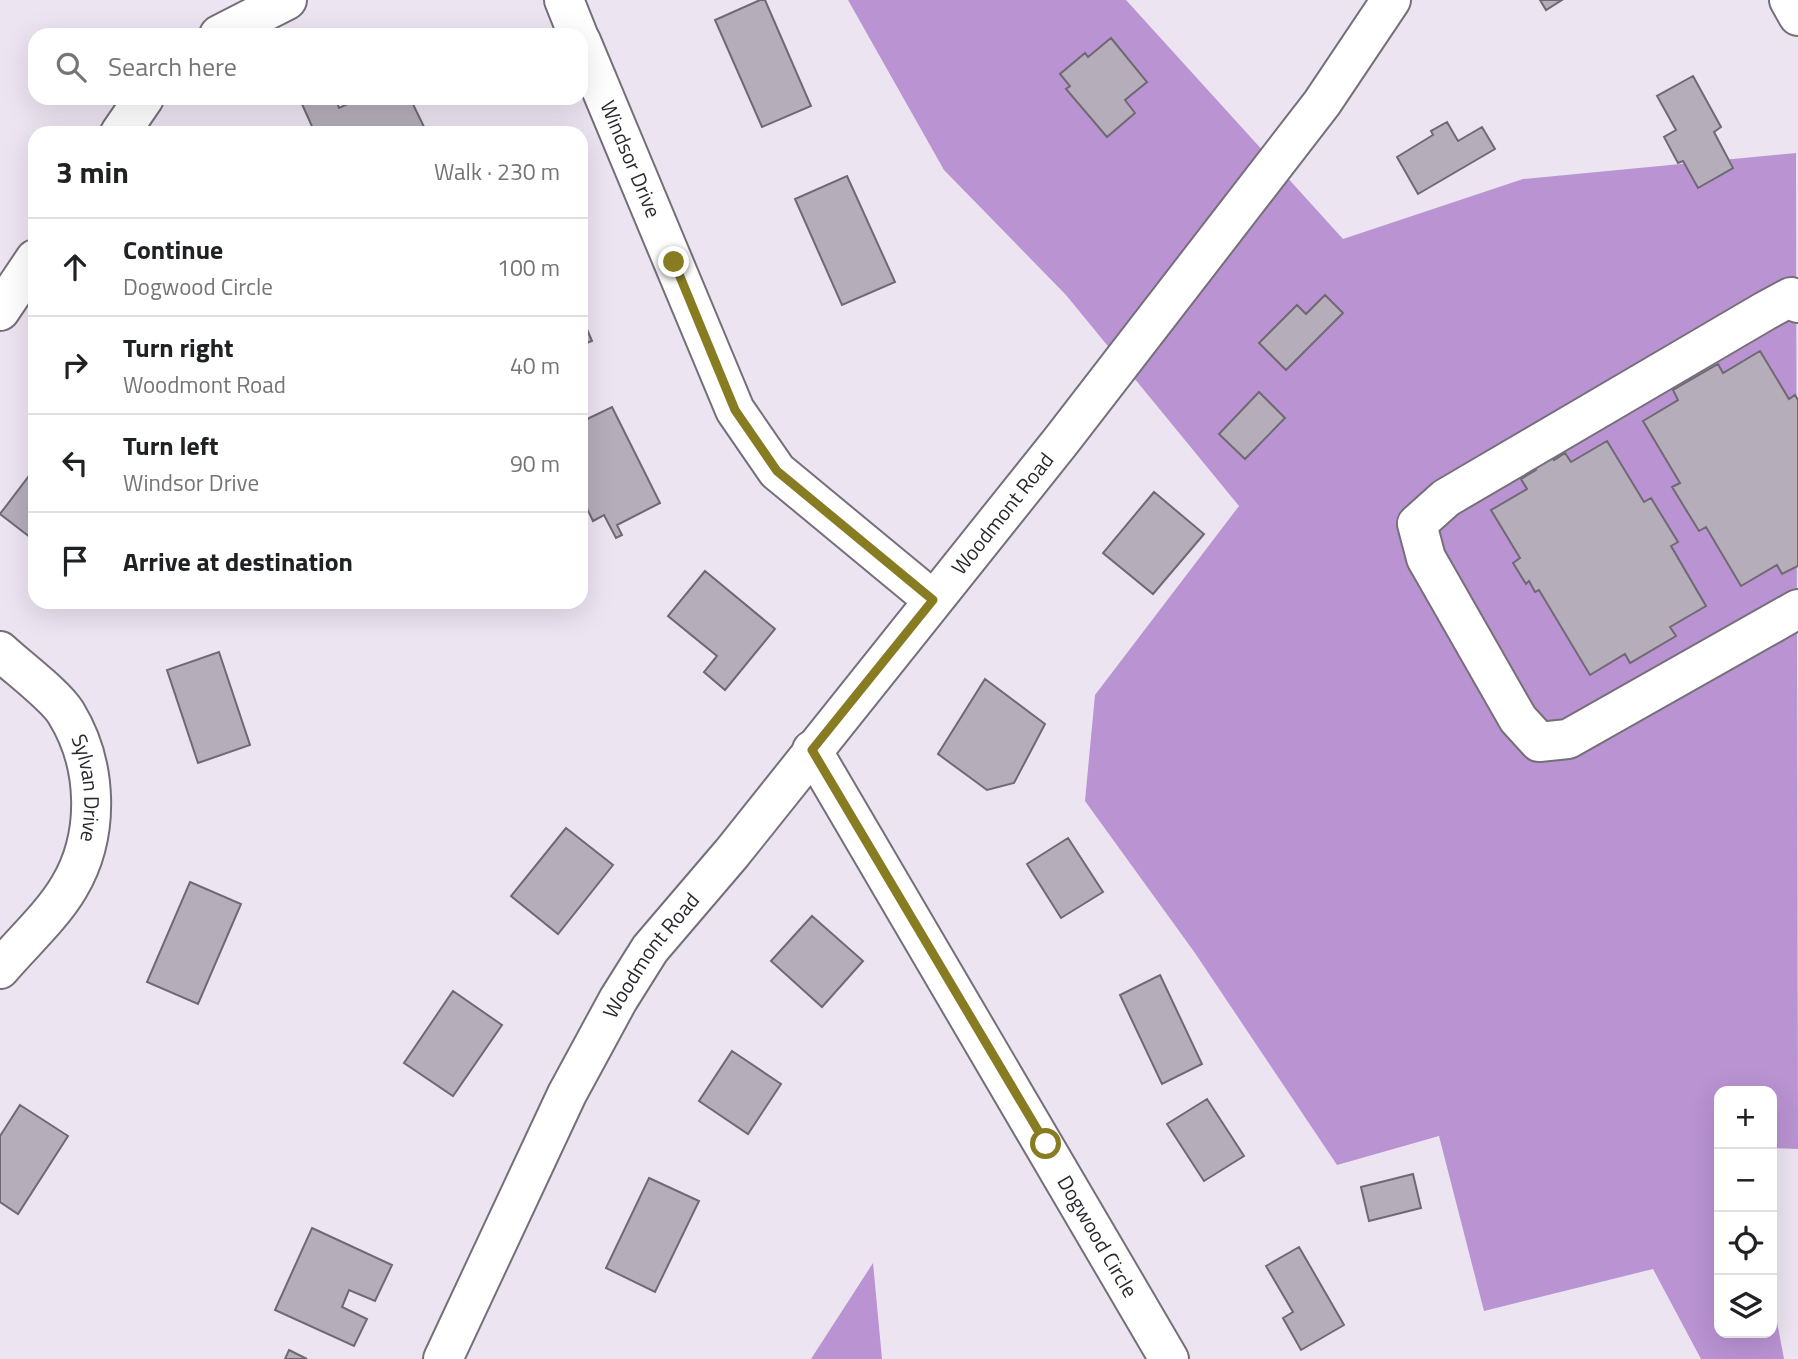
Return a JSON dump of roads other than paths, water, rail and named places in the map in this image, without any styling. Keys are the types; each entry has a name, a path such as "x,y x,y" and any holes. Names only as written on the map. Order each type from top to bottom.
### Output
{"street":[{"path":"233,28 287,0"},
{"path":"564,0 575,28"},
{"name":"Woodmont Road","path":"443,1359 567,1094 618,1000 650,948 733,853 812,750 1061,441 1322,103 1391,0"},
{"path":"1789,0 1798,16"},
{"name":"Windsor Drive","path":"588,58 735,410 777,471 933,600"},
{"path":"125,126 139,105"},
{"path":"0,311 28,270"},
{"path":"1798,303 1791,297 1765,311 1446,498 1418,524 1426,558 1518,719 1539,742 1568,739 1798,609"},
{"name":"Sylvan Drive","path":"0,652 66,712 82,748 91,789 91,819 78,870 68,889 0,968"},
{"name":"Dogwood Circle","path":"812,750 1169,1359"}]}
